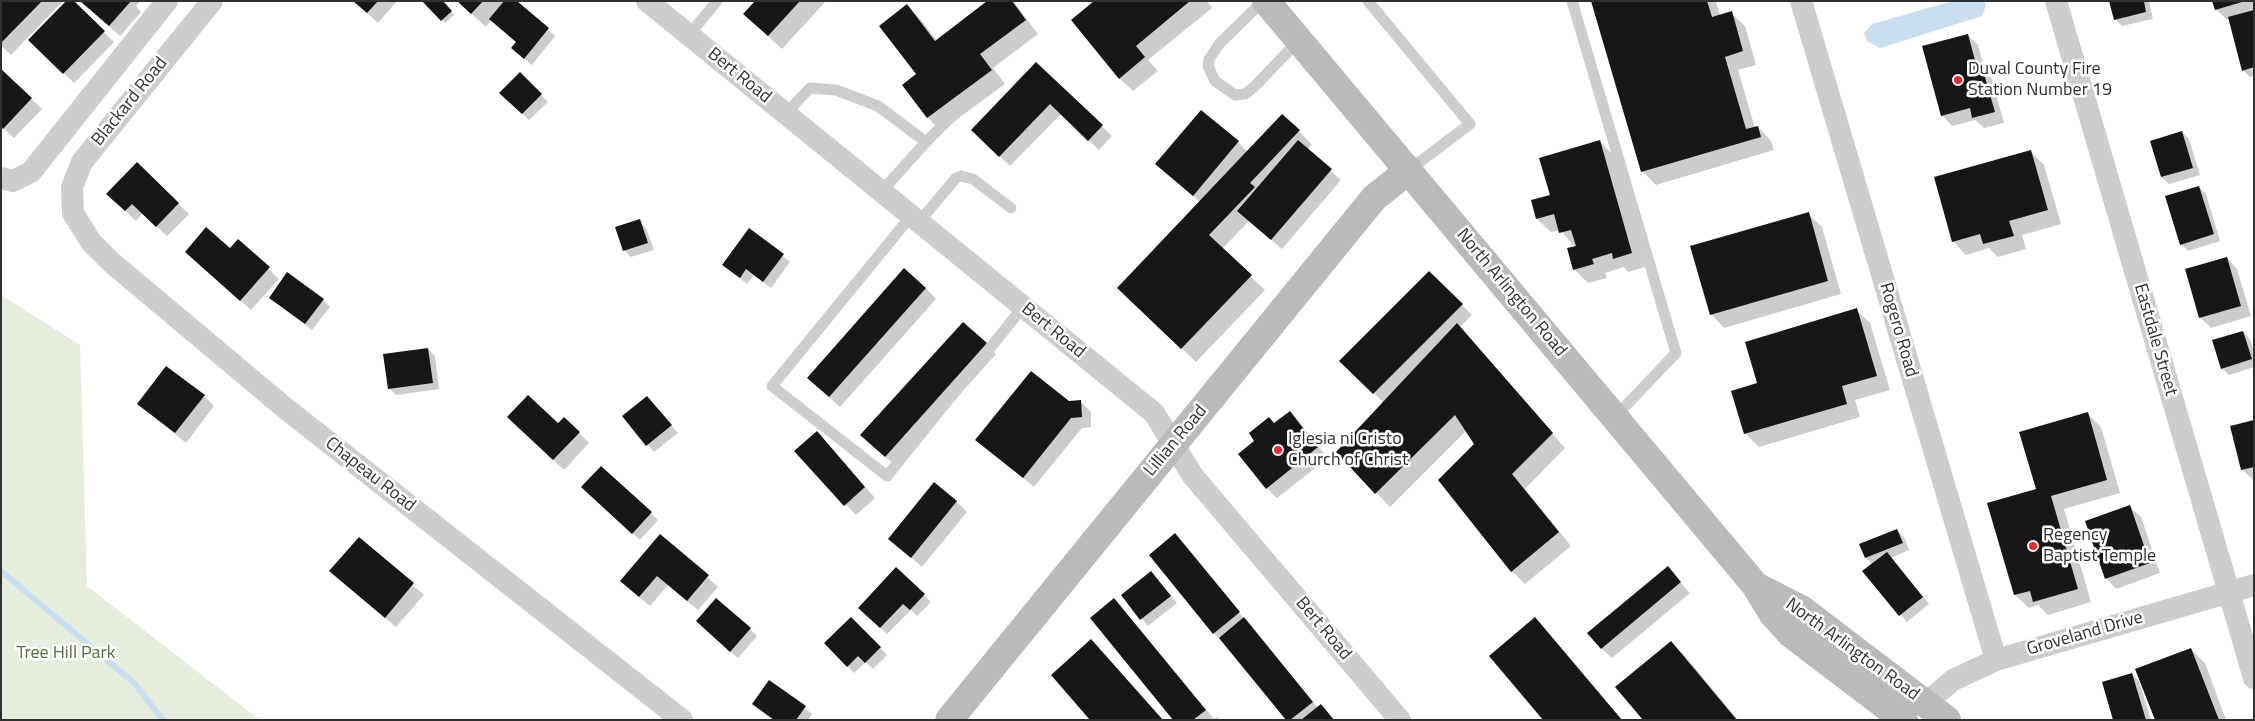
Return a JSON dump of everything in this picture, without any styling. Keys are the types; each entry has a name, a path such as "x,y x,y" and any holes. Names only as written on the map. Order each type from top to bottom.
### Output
{"main road":[{"name":"North Arlington Road","path":"1265,1 1409,170 1755,585 1772,613 1791,634 1904,720"},
{"name":"Lillian Road","path":"949,720 1374,198 1409,170"},
{"name":"North Arlington Road","path":"1755,585 1801,609 1947,720"},
{"path":"1772,613 1782,642 1858,698 1872,720"}],"street":[{"path":"1,178 13,181 31,172 167,1"},
{"name":"Blackard Road","path":"73,213 72,187 82,162 212,1"},
{"name":"Bert Road","path":"647,1 1154,413 1193,476 1400,720"},
{"name":"Rogero Road","path":"1801,1 1996,660"},
{"name":"Eastdale Street","path":"2056,1 2254,678"},
{"name":"Chapeau Road","path":"73,213 91,242 111,262 285,408 682,720"},
{"name":"Groveland Drive","path":"1926,703 1952,680 1996,660 2254,585"}],"lane":[{"path":"689,35 717,1"},
{"path":"1265,1 1220,43 1209,59 1208,66 1215,81 1235,95 1245,94 1299,40"},
{"path":"1368,1 1470,124 1409,170"},
{"path":"1572,1 1676,353 1615,417"},
{"path":"785,114 810,88 836,90 878,106 926,142"},
{"path":"881,192 953,115"},
{"path":"1010,208 972,179 961,176 956,178 915,219 772,386 887,476 1023,307"}],"green space":[{"name":"Tree Hill Park","path":"1,295 80,345 87,586 260,720 1,720"}],"water":[{"path":"1953,1 1984,1 1986,6 1982,16 1880,48 1867,41 1864,33 1872,24"}],"building":[{"path":"1,1 42,1 1,43"},
{"path":"66,1 74,1 105,31 63,74 28,40"},
{"path":"80,1 131,1 109,26"},
{"path":"353,1 378,1 367,13"},
{"path":"422,1 443,1 452,11 441,21"},
{"path":"457,1 483,1 471,14"},
{"path":"504,1 517,1 549,28 524,59 511,48 516,42 489,19"},
{"path":"755,1 800,1 768,36 743,14"},
{"path":"987,1 1012,1 1026,20 980,54 992,70 927,118 902,85 916,74 879,26 907,4 935,41"},
{"path":"1094,1 1190,1 1136,46 1145,57 1119,79 1071,20"},
{"path":"1591,1 1707,1 1712,17 1732,11 1743,51 1725,57 1746,129 1758,126 1761,137 1641,172"},
{"path":"2109,1 2144,1 2146,12 2114,20"},
{"path":"2212,1 2242,1 2242,2 2215,10"},
{"path":"2254,10 2254,67 2242,71 2228,17"},
{"name":"Duval County Fire Station Number 19","path":"1968,34 1977,68 1982,67 1995,112 1972,118 1970,108 1941,116 1922,46"},
{"path":"1036,62 1103,125 1088,141 1050,104 999,157 971,130"},
{"path":"1,69 32,98 3,129 1,127"},
{"path":"520,72 542,94 522,114 499,93"},
{"path":"1201,110 1239,141 1193,196 1155,164"},
{"path":"1282,114 1300,130 1250,183 1255,187 1209,235 1252,275 1181,349 1117,288"},
{"path":"2182,131 2193,168 2161,177 2150,141"},
{"path":"1298,140 1332,169 1271,240 1237,211"},
{"path":"1600,140 1632,253 1613,259 1612,253 1592,259 1594,264 1573,270 1567,248 1576,246 1571,230 1559,233 1554,214 1536,219 1531,200 1550,195 1539,158"},
{"path":"2031,150 2048,210 2009,221 2014,236 1983,244 1980,234 1952,242 1934,177"},
{"path":"137,162 179,203 156,227 132,204 125,211 106,194"},
{"path":"2199,186 2214,234 2180,245 2165,196"},
{"path":"1809,212 1828,281 1710,315 1690,246"},
{"path":"640,219 648,243 623,251 615,227"},
{"path":"206,227 230,248 238,239 270,267 240,301 185,252"},
{"path":"749,228 784,254 763,282 746,269 740,278 722,265"},
{"path":"2227,257 2241,306 2199,318 2185,269"},
{"path":"904,268 926,288 829,397 807,378"},
{"path":"1429,271 1463,304 1373,394 1339,361"},
{"path":"287,272 324,299 305,324 269,298"},
{"path":"1857,308 1877,376 1842,386 1847,404 1744,434 1731,391 1757,383 1745,342"},
{"path":"963,322 987,343 885,457 860,435"},
{"path":"1457,323 1553,433 1512,474 1559,532 1511,572 1438,480 1474,444 1455,415 1375,494 1336,452"},
{"path":"2243,331 2252,359 2221,369 2212,340"},
{"path":"428,348 433,383 388,389 383,354"},
{"path":"166,366 205,395 175,433 137,404"},
{"path":"1031,371 1069,401 1081,400 1082,417 1071,418 1023,478 975,440"},
{"path":"528,395 558,423 564,417 580,432 553,460 507,417"},
{"path":"647,396 672,425 646,446 622,416"},
{"name":"Iglesia ni Cristo Church of Christ","path":"1290,411 1318,447 1266,489 1238,454 1254,441 1249,433 1269,417 1274,423"},
{"name":"Regency Baptist Temple","path":"2088,412 2107,480 2051,496 2078,589 2033,602 2030,591 2014,595 1987,503 2036,489 2019,432"},
{"path":"2254,420 2254,467 2241,470 2230,426"},
{"path":"817,431 865,487 844,506 794,451"},
{"path":"601,466 652,512 632,534 581,487"},
{"path":"934,482 957,501 911,558 888,539"},
{"path":"2130,505 2150,563 2105,579 2085,521"},
{"path":"1897,529 1903,543 1865,558 1859,544"},
{"path":"1175,533 1240,612 1213,634 1149,555"},
{"path":"660,534 709,575 687,601 657,576 639,597 620,581"},
{"path":"359,537 414,583 385,618 329,571"},
{"path":"1887,552 1923,597 1899,616 1862,571"},
{"path":"1668,566 1681,582 1601,649 1587,633"},
{"path":"896,567 925,594 910,610 903,604 880,628 858,608"},
{"path":"1151,571 1171,596 1140,620 1121,595"},
{"path":"716,598 751,628 730,652 696,621"},
{"path":"1114,598 1206,710 1193,720 1173,720 1090,618"},
{"path":"851,617 881,647 865,663 858,656 847,667 824,643"},
{"path":"1244,617 1313,702 1290,720 1286,720 1219,638"},
{"path":"1535,617 1622,720 1543,720 1489,656"},
{"path":"1091,639 1163,720 1090,720 1051,675"},
{"path":"1671,641 1737,720 1643,720 1615,687"},
{"path":"2191,648 2219,720 2155,720 2135,669"},
{"path":"2132,673 2146,720 2113,720 2102,682"},
{"path":"769,680 806,706 796,720 774,720 752,704"},
{"path":"1321,704 1334,720 1301,720"}],"waterway":[{"path":"1,571 134,683 163,720"}],"place":[{"name":"Duval County Fire Station Number 19","path":"1958,80"},
{"name":"Iglesia ni Cristo Church of Christ","path":"1278,450"},
{"name":"Regency Baptist Temple","path":"2033,546"}]}
